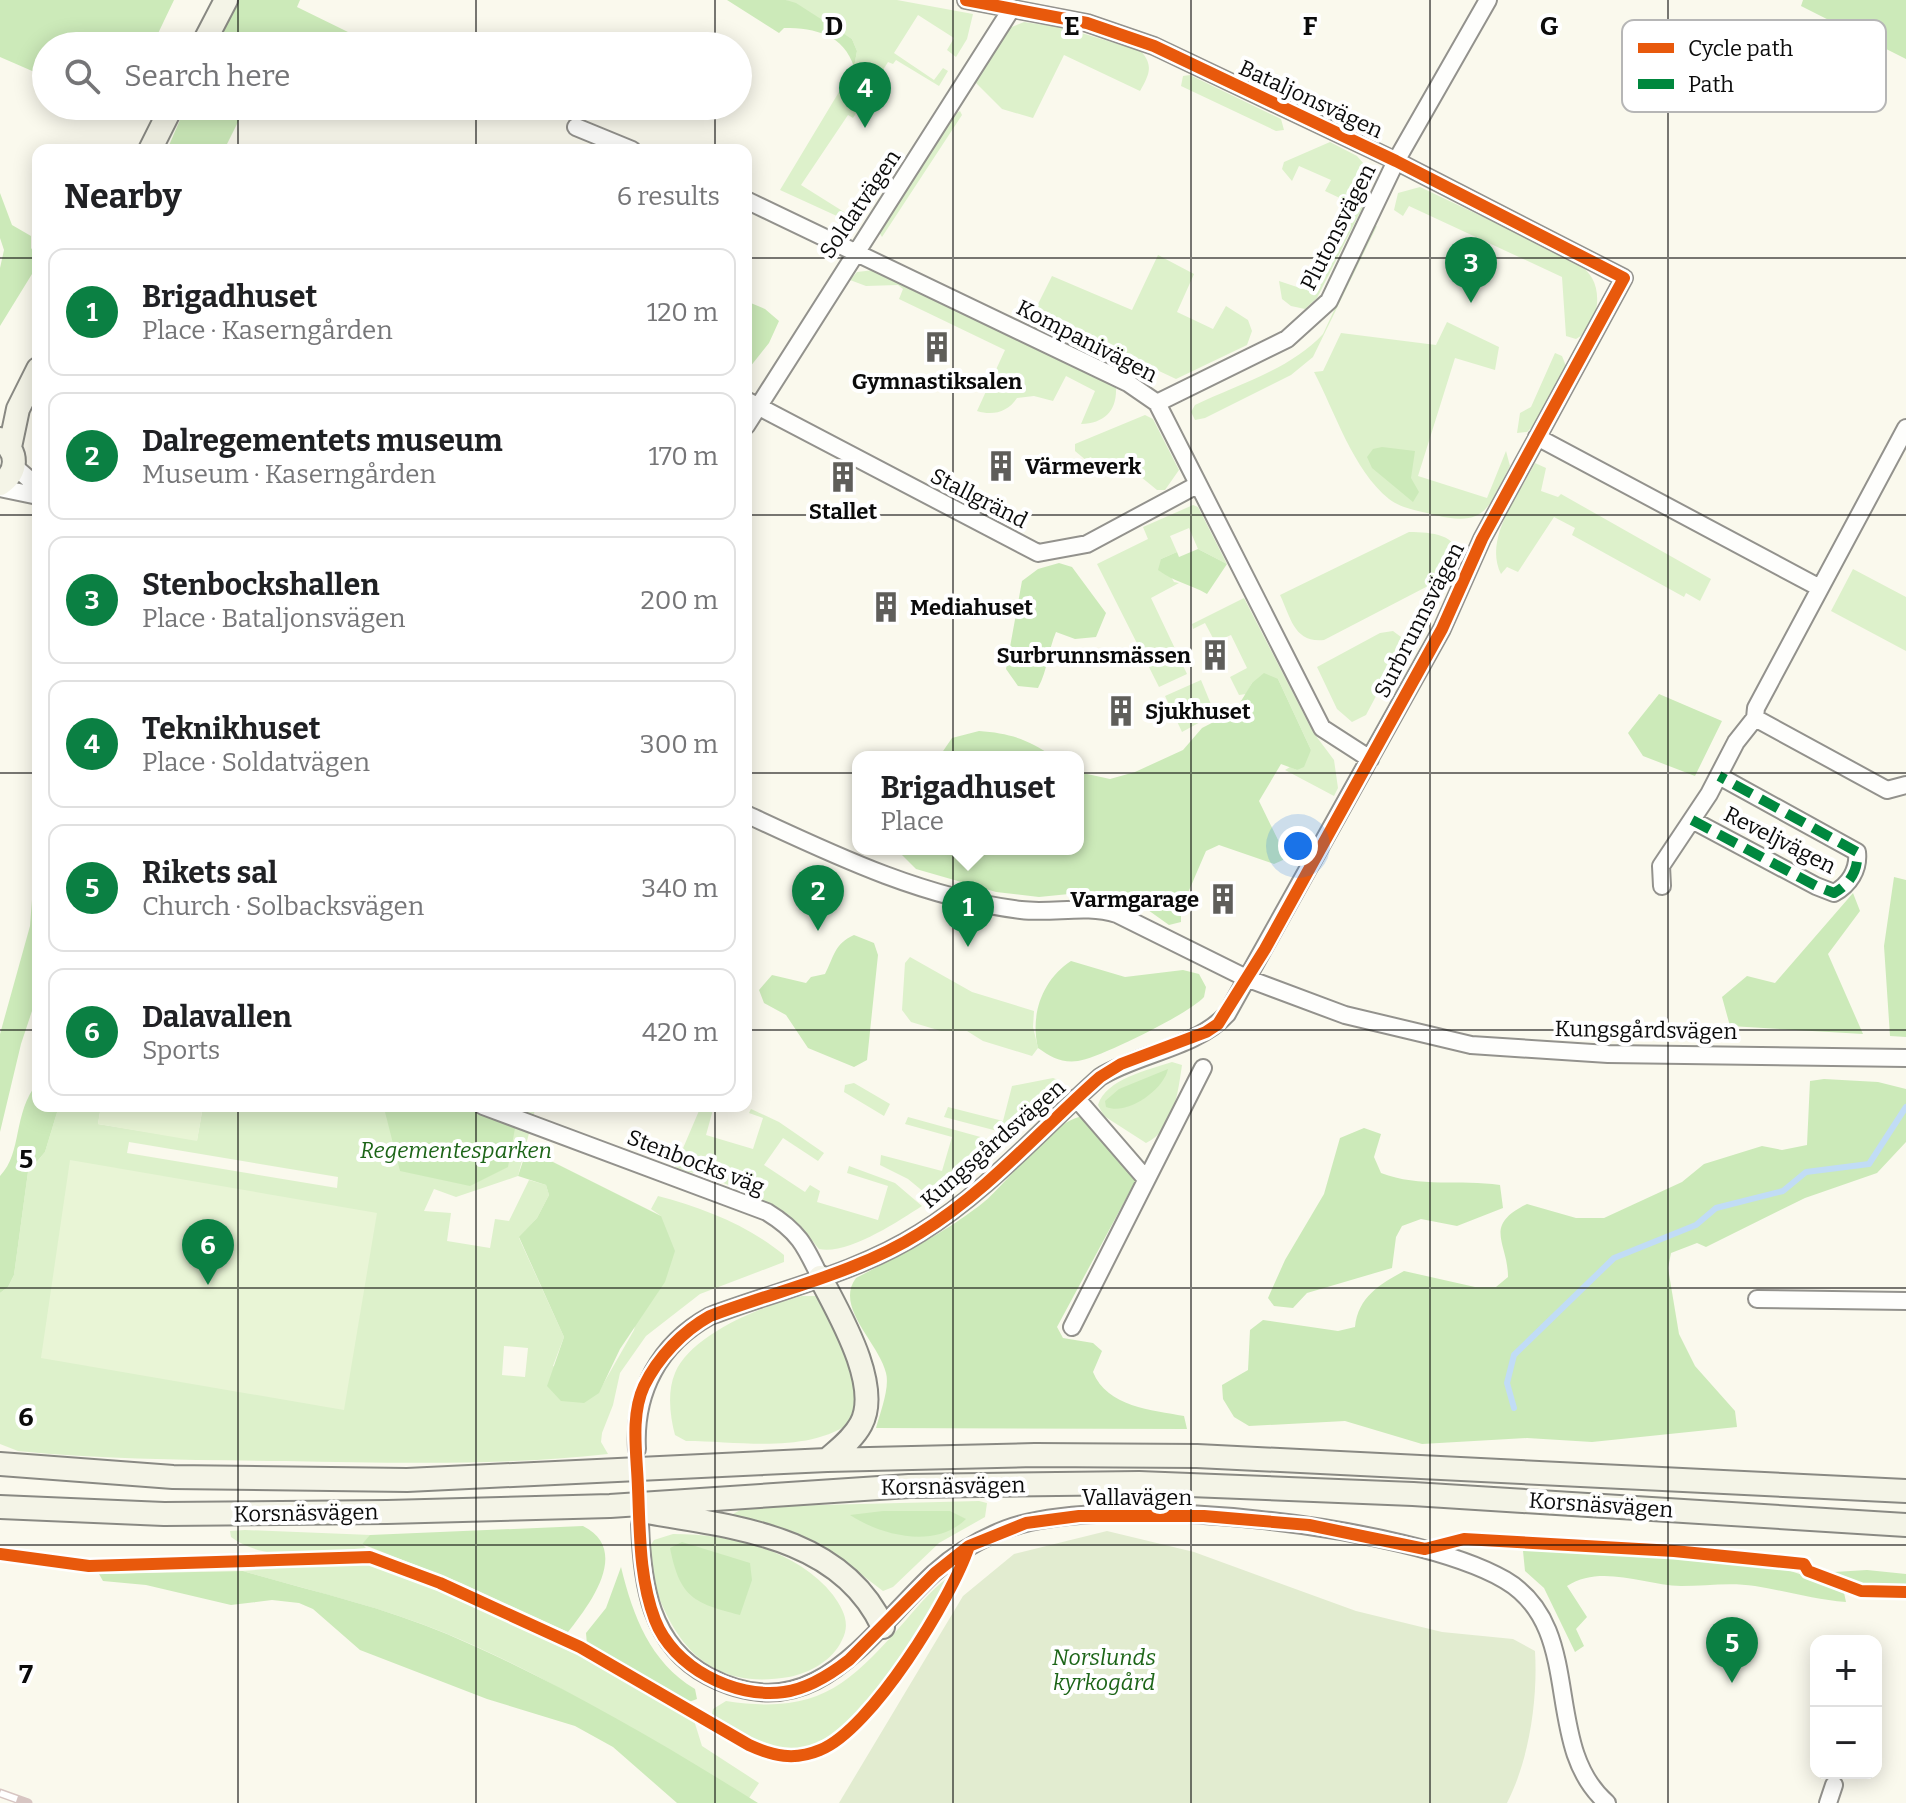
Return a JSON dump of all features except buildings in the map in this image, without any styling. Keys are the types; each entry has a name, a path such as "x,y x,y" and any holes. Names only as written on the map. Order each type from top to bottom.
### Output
{"main road":[{"path":"209,32 226,0"},
{"path":"153,144 165,120"},
{"path":"0,486 18,409 32,381"},
{"path":"0,424 18,409"},
{"path":"820,1277 855,1350 867,1397 862,1422 827,1460"},
{"name":"Korsnäsvägen","path":"2,1464 173,1477 407,1480 827,1460 1035,1455 1197,1456 1906,1491"},
{"name":"Korsnäsvägen","path":"0,1507 164,1514 610,1506 909,1486 1139,1483 1413,1494 1906,1525"},
{"path":"610,1506 727,1526 769,1536 809,1551 860,1588 883,1627"}],"street":[{"name":"Bataljonsvägen","path":"966,0 1087,23 1154,46 1396,161 1624,278"},
{"name":"Plutonsvägen","path":"1157,403 1287,339 1329,301 1396,161 1488,0"},
{"name":"Soldatvägen","path":"752,404 839,275 859,253 1012,8"},
{"path":"576,127 617,144"},
{"name":"Kompanivägen","path":"752,203 1128,383 1157,403 1322,728 1329,736 1370,759"},
{"name":"Surbrunnsvägen","path":"1246,978 1442,629 1482,539 1624,278"},
{"name":"Stallgränd","path":"752,404 1038,553 1087,544 1197,485"},
{"name":"Reveljvägen","path":"1662,886 1661,866 1719,776 1736,742 1755,718 1756,708 1906,428"},
{"path":"1537,437 1820,588"},
{"path":"8,451 32,480"},
{"path":"0,486 32,494"},
{"path":"1755,718 1887,790 1906,785"},
{"name":"Reveljvägen","path":"1692,820 1816,886 1834,893 1846,887 1858,861 1857,852 1719,776"},
{"path":"752,817 891,878 1022,910 1098,908 1117,914 1246,978"},
{"name":"Kungsgårdsvägen","path":"637,1449 636,1428 644,1387 661,1358 690,1328 710,1316 820,1277 920,1233 971,1196 1076,1098 1121,1064 1206,1032 1227,1014 1246,978 1345,1015 1471,1045 1608,1054 1906,1058"},
{"path":"1072,1327 1203,1068"},
{"path":"1076,1098 1146,1179"},
{"name":"Stenbocks väg","path":"499,1112 767,1212 790,1226 805,1243 820,1277"},
{"path":"1757,1299 1906,1301"},
{"name":"Vallavägen","path":"883,1627 935,1573 969,1546 1006,1529 1037,1521 1079,1516 1204,1516 1309,1525 1374,1536 1473,1565 1502,1578 1526,1595 1541,1614 1552,1637 1581,1771 1607,1803"},
{"path":"640,1524 641,1563 656,1623 673,1648 699,1671 723,1684 773,1693 794,1690 835,1671 883,1627"},
{"path":"1828,1803 1834,1785"}],"green space":[{"path":"0,0 174,0 159,32 32,32 32,71 0,57"},
{"path":"233,0 300,0 297,7 348,32 219,32"},
{"path":"727,0 786,0 796,3 852,39 857,51 854,67 843,47 827,36 796,28 784,28 779,33"},
{"path":"786,0 897,0 973,14 967,39 956,57 947,50 954,38 918,15 894,53 934,80 943,68 948,71 939,86 896,60 893,64 888,62 853,118 848,115 801,185 852,217 850,222 780,190 854,67 857,51 852,39"},
{"path":"1803,0 1906,0 1906,59 1886,49 1886,20 1829,20 1801,6"},
{"path":"1024,22 1065,28 1141,51 1148,61 1146,80 1140,91 1064,55 1033,118 1002,109 974,81 1009,28"},
{"path":"1190,75 1281,119 1284,130 1276,131 1181,86 1183,76"},
{"path":"960,111 962,115 882,237 879,232 952,115"},
{"path":"180,120 239,120 227,144 170,144"},
{"path":"1330,142 1357,156 1370,171 1368,197 1317,298 1305,309 1291,306 1282,299 1279,281 1306,290 1348,202 1325,191 1331,180 1299,166 1292,181 1282,169 1284,162"},
{"path":"1420,187 1568,257 1587,271 1595,286 1597,303 1593,320 1583,334 1576,339 1566,336 1562,277 1409,206 1403,216 1394,210 1398,193"},
{"path":"0,193 12,225 31,236 32,274 0,326 0,268 4,250 0,238"},
{"path":"1377,226 1313,357 1291,375 1205,418 1195,420 1191,412 1195,405 1280,367 1323,334 1373,227"},
{"path":"1158,255 1194,274 1177,312 1213,329 1226,306 1248,320 1252,331 1247,345 1176,379 1034,312 1052,276 1132,310"},
{"path":"874,270 1116,387 1112,409 1097,421 1081,424 1095,391 1066,376 1053,401 1034,396 1017,398 1000,412 977,411 1005,350 899,299 903,289 898,285 866,286 850,280 857,272"},
{"path":"752,304 765,309 779,321 769,343 752,364"},
{"path":"1447,322 1499,347 1495,370 1455,358 1418,476 1487,498 1506,451 1510,466 1491,503 1476,516 1466,518 1435,515 1405,507 1389,499 1376,487 1355,457 1314,372 1323,371 1341,333 1436,345"},
{"path":"1555,353 1562,356 1566,366 1533,426 1527,432 1517,433 1520,413 1531,407"},
{"path":"1145,415 1153,419 1179,470 1165,490 1157,490 1135,472 1122,473 1090,457 1087,461 1075,451 1075,444"},
{"path":"1382,447 1415,451 1411,478 1419,492 1413,502 1372,468 1367,457 1373,449"},
{"path":"1535,463 1546,468 1541,491 1558,497 1561,494 1711,579 1700,601 1686,593 1684,597 1572,535 1575,528 1554,517 1518,572 1507,567 1501,574 1496,546 1500,531"},
{"path":"1193,505 1198,507 1227,564 1198,549 1189,528 1170,536 1177,552 1161,559 1174,582 1179,583 1151,598 1187,674 1159,687 1097,564 1148,539 1143,527"},
{"path":"1409,532 1440,535 1454,544 1457,561 1453,573 1324,640 1314,640 1300,633 1280,595"},
{"path":"1198,549 1227,564 1207,594 1158,570 1161,559 1177,552 1179,557"},
{"path":"1059,563 1072,567 1106,613 1096,637 1075,639 1056,632 1038,688 1018,686 1006,669 1022,581 1038,569"},
{"path":"1853,569 1906,597 1906,651 1831,611"},
{"path":"1244,598 1313,732 1334,760 1338,788 1334,796 1285,770 1290,767 1297,770 1311,750 1278,679 1252,683 1246,694 1239,695 1230,677 1247,668 1231,635 1215,642 1205,623 1193,629 1192,624"},
{"path":"1393,631 1401,637 1401,649 1366,715 1352,722 1337,709 1317,667 1380,633"},
{"path":"1264,673 1278,679 1311,750 1304,767 1297,770 1281,764 1259,801 1279,842 1288,851 1283,860 1274,864 1219,845 1206,851 1181,909 1181,922 1169,925 1148,910 1099,891 1039,897 996,892 916,869 902,855 1084,855 1084,773 1110,779 1135,772 1183,750 1202,728 1235,711 1252,683"},
{"path":"1201,680 1215,714 1182,732 1165,696"},
{"path":"1659,694 1722,721 1695,776 1643,756 1628,733"},
{"path":"979,731 999,733 1018,738 1043,751 943,751 952,738"},
{"path":"1894,877 1906,880 1906,1037 1890,1036 1884,946"},
{"path":"1853,893 1860,911 1828,954 1863,1034 1730,1026 1722,997 1747,976 1775,983"},
{"path":"32,900 32,1011 0,1132 0,1034 30,926"},
{"path":"854,935 874,943 878,955 867,1060 854,1067 808,1048 786,1015 764,1003 759,990 772,975 806,983 811,977 825,974 838,947"},
{"path":"910,957 972,992 1034,1011 1033,1027 1038,1048 1032,1056 983,1041 967,1031 941,1031 911,1022 902,1010 905,963"},
{"path":"1071,961 1125,977 1183,970 1199,974 1206,987 1204,997 1182,1013 1124,1044 1078,1061 1061,1060 1038,1048 1037,1011 1052,978"},
{"path":"1172,1062 1182,1065 1176,1098 1169,1120 1155,1137 1146,1143 1104,1116 1098,1105 1110,1088 1140,1072"},
{"path":"1168,1069 1160,1085 1144,1099 1124,1108 1106,1107 1105,1101 1119,1089"},
{"path":"1053,1078 1061,1081 1005,1133 944,1117 948,1107 1003,1121 1012,1086"},
{"path":"1810,1081 1878,1082 1906,1089 1906,1142 1877,1173 1805,1198 1706,1247 1697,1243 1671,1253 1668,1268 1679,1334 1695,1366 1735,1411 1737,1427 1592,1442 1527,1438 1422,1444 1345,1421 1249,1426 1234,1417 1223,1399 1222,1385 1248,1370 1250,1330 1263,1320 1338,1331 1355,1327 1365,1300 1404,1271 1475,1287 1496,1287 1508,1277 1501,1228 1513,1212 1527,1204 1576,1218 1604,1218 1682,1182 1704,1164 1762,1146 1782,1150 1807,1145"},
{"path":"854,1083 890,1104 884,1116 844,1092 845,1085"},
{"path":"32,1091 32,1112 57,1112 45,1152 28,1172 14,1275 8,1287 0,1293 0,1176 12,1156"},
{"path":"752,1109 779,1122 824,1153 818,1161 783,1138 764,1165 805,1192 810,1185 820,1191 817,1202 878,1220 888,1186 847,1173 849,1166 895,1183 922,1206 858,1242 831,1250 819,1249 796,1225 754,1197 681,1169 667,1160 668,1148 681,1153 698,1112 712,1112 706,1135 753,1149 763,1118 749,1113"},
{"path":"57,1112 100,1112 98,1124 197,1140 202,1112 534,1112 518,1176 456,1197 434,1189 424,1211 451,1213 447,1241 490,1248 495,1219 509,1221 529,1180 546,1185 549,1195 537,1218 519,1238 564,1337 553,1366 598,1393 634,1330 661,1216 651,1209 658,1196 740,1226 784,1255 784,1262 700,1294 646,1336 620,1373 613,1405 602,1433 601,1442 608,1454 488,1462 407,1463 152,1459 18,1451 0,1444 0,1293 8,1287 14,1275 28,1172 45,1152","holes":["129,1142 338,1177 337,1188 127,1153","504,1346 528,1348 525,1377 502,1375"]},
{"path":"100,1112 202,1112 197,1141 98,1124"},
{"name":"Regementesparken","path":"385,1112 518,1112 508,1167 470,1186 400,1171"},
{"path":"908,1117 995,1141 973,1166 952,1183 933,1193 925,1193 908,1179 880,1165 881,1155 942,1171 952,1137 905,1124"},
{"path":"1079,1117 1089,1119 1136,1180 1057,1327 1063,1338 1093,1343 1102,1351 1093,1372 1109,1393 1145,1409 1184,1416 1187,1429 876,1428 887,1379 882,1361 860,1325 850,1301 856,1278 965,1217 991,1196 1053,1131"},
{"path":"1364,1128 1381,1134 1374,1157 1381,1173 1425,1182 1500,1185 1503,1208 1457,1226 1421,1219 1402,1226 1396,1237 1392,1268 1307,1293 1293,1308 1274,1306 1268,1298 1285,1260 1324,1194 1340,1138"},
{"path":"527,1149 661,1216 675,1251 665,1282 620,1349 599,1393 584,1403 561,1401 547,1386 564,1337 519,1237 537,1218 549,1195 546,1185 518,1176"},
{"path":"70,1160 377,1213 344,1410 41,1358"},
{"path":"802,1296 819,1296 842,1340 853,1370 854,1420 816,1438 773,1444 686,1441 675,1435 670,1396 675,1373 683,1359 696,1346 730,1323 768,1306"},
{"path":"987,1503 985,1517 939,1543 893,1587 883,1591 821,1544 782,1528 733,1519 731,1515 746,1507"},
{"path":"883,1511 950,1511 966,1519 940,1534 909,1536 877,1529 850,1515"},
{"path":"583,1526 597,1536 604,1549 605,1563 595,1592 568,1632 461,1583 362,1544 370,1535"},
{"path":"230,1531 371,1535 362,1544 366,1548 279,1554 246,1546 231,1537"},
{"name":"Norslunds kyrkogård","path":"1107,1531 1194,1552 1356,1611 1442,1632 1513,1639 1535,1651 1535,1689 1530,1729 1521,1768 1507,1803 839,1803 963,1596 1014,1554"},
{"path":"673,1534 739,1541 781,1555 801,1566 833,1595 843,1611 845,1634 833,1654 805,1672 789,1677 758,1679 731,1675 709,1665 690,1650 675,1630 663,1607 645,1554 654,1540"},
{"path":"682,1542 750,1563 752,1580 740,1615 700,1602 684,1588 670,1548"},
{"path":"1523,1551 1772,1565 1843,1588 1846,1602 1746,1585 1681,1586 1623,1577 1594,1577 1567,1586 1587,1617 1576,1629 1584,1646 1575,1652 1544,1588 1525,1571"},
{"path":"365,1561 450,1592 532,1629 692,1714 702,1746 759,1783 749,1798 524,1669 445,1633 370,1607 243,1571"},
{"path":"621,1567 631,1603 646,1636 666,1665 695,1689 697,1699 689,1702 587,1645 586,1633 606,1608"},
{"path":"1867,1570 1906,1574 1906,1587 1859,1583 1834,1572"},
{"path":"243,1571 397,1615 487,1652 606,1712 758,1803 677,1803 613,1747 575,1726 487,1699 360,1650 313,1609 299,1603 272,1600 231,1605 146,1585 103,1581 99,1574"},
{"path":"955,1573 887,1680 842,1730 818,1746 795,1752 773,1749 741,1735 712,1715 713,1709 726,1701 785,1704 829,1690 866,1662 941,1583"}],"waterway":[{"path":"1514,1408 1507,1383 1514,1355 1614,1258 1696,1225 1716,1208 1783,1191 1806,1172 1869,1164 1906,1107"}],"tunnel":[{"path":"637,1458 639,1515"}],"railway":[{"path":"0,1793 28,1803"}],"marked path":[{"path":"1692,820 1834,893 1852,876 1857,852 1719,776"}],"cycle path":[{"path":"966,0 1087,23 1154,46 1396,161 1624,278 1482,539 1442,629 1265,949 1218,1024 1206,1032 1121,1064 1100,1077 991,1179 920,1233 844,1270 710,1316 681,1337 656,1365 640,1398 635,1436 643,1571 655,1620 664,1637 691,1665 726,1685 765,1693 801,1688 849,1660 935,1573 969,1546 1026,1523 1079,1516 1204,1516 1309,1525 1425,1549 1464,1539 1674,1551 1804,1564 1808,1571 1861,1591 1906,1592"},
{"path":"0,1554 89,1566 370,1557 440,1583 580,1647 749,1745 792,1756 820,1750 840,1738 885,1690 928,1628 969,1546"}],"place":[{"name":"Teknikhuset","path":"865,128"},
{"name":"Stenbockshallen","path":"1471,303"},
{"name":"Gymnastiksalen","path":"937,347"},
{"name":"Värmeverk","path":"1001,466"},
{"name":"Stallet","path":"843,477"},
{"name":"Mediahuset","path":"886,607"},
{"name":"Surbrunnsmässen","path":"1215,655"},
{"name":"Sjukhuset","path":"1121,711"},
{"name":"Varmgarage","path":"1223,899"},
{"name":"Dalregementets museum","path":"818,931"},
{"name":"Brigadhuset","path":"968,947"},
{"name":"Dalavallen","path":"208,1285"},
{"name":"Rikets sal","path":"1732,1683"}]}
